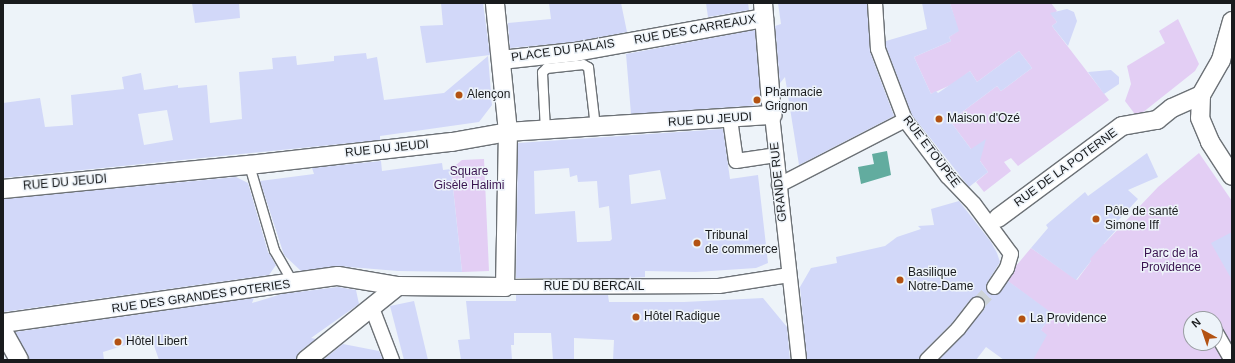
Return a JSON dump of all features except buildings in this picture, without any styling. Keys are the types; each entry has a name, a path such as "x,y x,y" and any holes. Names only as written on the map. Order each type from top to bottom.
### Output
{"street":[{"path":"495,3 508,132 505,287"},
{"name":"RUE ETOUPÉE","path":"875,3 878,49 905,120 948,177 974,204 994,221"},
{"name":"RUE DES CARREAUX","path":"626,42 763,10"},
{"name":"GRANDE RUE","path":"763,10 776,155 799,360"},
{"path":"1232,21 1226,58 1201,95 1200,118 1210,142 1232,176"},
{"name":"PLACE DU PALAIS","path":"501,60 575,52 626,42"},
{"name":"RUE DE LA POTERNE","path":"994,221 1122,126 1157,120 1172,108 1201,95"},
{"name":"RUE DU JEUDI","path":"3,189 249,165 452,142 508,132 730,119 772,115"},
{"path":"730,119 736,161 776,155"},
{"path":"779,184 905,120"},
{"path":"994,221 1011,254 1007,268 994,287"},
{"name":"RUE DU BERCAIL","path":"398,286 719,286 789,275"},
{"name":"RUE DES GRANDES POTERIES","path":"3,323 294,284 338,276 398,286"},
{"path":"306,360 398,286"},
{"path":"927,360 958,329 978,305"},
{"path":"372,308 392,360"},
{"path":"3,331 19,360"},
{"path":"1223,345 1232,360"}],"lane":[{"path":"545,130 542,72 546,68 583,64 588,67 595,127"},
{"path":"249,165 274,250 294,284"}],"green space":[{"path":"950,3 1051,3 1057,11 1052,15 1057,22 1052,26 1109,100 1018,166 1011,158 1004,162 1011,171 984,192 976,182 988,172 978,158 982,153 971,149 950,121 997,86 1001,91 1032,68 1019,51 977,82 970,71 955,83 931,94 914,57 951,41 949,37 958,31"},
{"path":"1178,19 1199,64 1195,71 1137,117 1125,101 1131,84 1127,66 1165,43 1159,31"},
{"name":"Parc de la Providence","path":"1199,153 1232,201 1232,360 1033,360 1041,330 1052,314 1005,279 1031,248 1077,280 1091,261 1072,244 1104,244 1158,187"},
{"name":"Square Gisèle Halimi","path":"484,159 489,271 462,272 451,169 462,160"}],"shaded area":[{"path":"887,151 891,175 861,184 858,167 874,164 872,154"}],"tunnel":[{"path":"977,305 994,287"}],"place":[{"name":"Alençon","path":"459,95"},
{"name":"Pharmacie Grignon","path":"757,100"},
{"name":"Maison d'Ozé","path":"939,119"},
{"name":"Pôle de santé Simone Iff","path":"1096,219"},
{"name":"Tribunal de commerce","path":"697,243"},
{"name":"Basilique Notre-Dame","path":"900,280"},
{"name":"Hôtel Radigue","path":"636,317"},
{"name":"La Providence","path":"1022,319"},
{"name":"Hôtel Libert","path":"118,342"}]}
